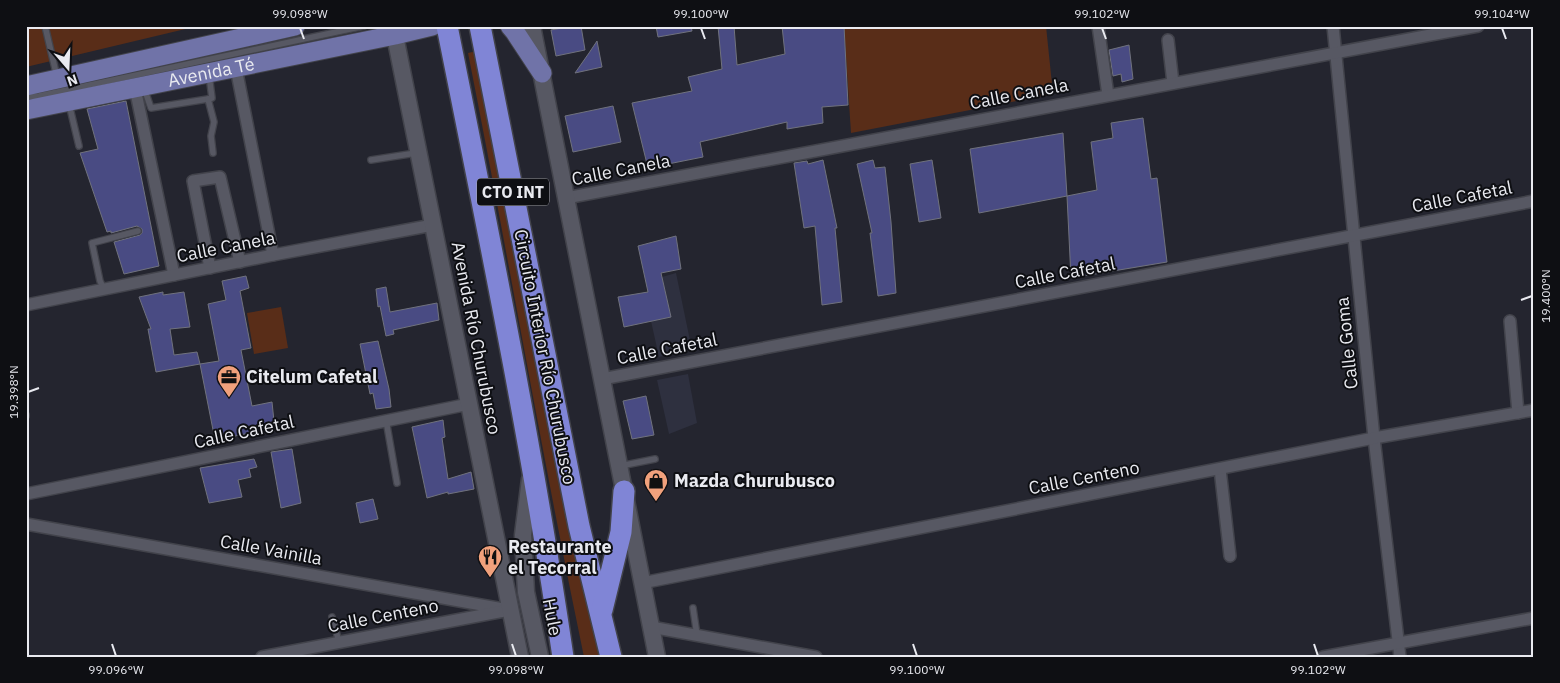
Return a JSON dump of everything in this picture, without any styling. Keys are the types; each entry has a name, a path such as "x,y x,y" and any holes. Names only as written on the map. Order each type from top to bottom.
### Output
{"highway":[{"name":"Circuito Interior Río Churubusco","path":"447,26 532,467 554,591 563,657"},
{"name":"Circuito Interior Río Churubusco","path":"480,26 579,526 611,657"},
{"path":"601,612 622,532 624,491"}],"main road":[{"name":"Avenida Té","path":"33,91 57,80 295,26"},
{"name":"Avenida Té","path":"26,110 236,68 394,31 432,26"},
{"path":"510,26 542,73"},
{"name":"CTO INT","path":"532,26 657,657"},
{"name":"Avenida Río Churubusco","path":"394,31 520,657"},
{"name":"Hule","path":"532,467 523,535 526,592 540,657"}],"street":[{"path":"1098,26 1108,95"},
{"name":"Calle Goma","path":"1333,26 1374,438 1400,657"},
{"name":"Calle Canela","path":"566,198 1478,26"},
{"path":"1168,40 1173,83"},
{"path":"236,68 273,255"},
{"path":"139,87 174,275"},
{"path":"210,268 192,181 220,177 240,262"},
{"name":"Calle Cafetal","path":"602,379 1534,202"},
{"name":"Calle Canela","path":"26,304 433,225"},
{"path":"1510,321 1518,413"},
{"name":"Calle Cafetal","path":"26,494 468,404"},
{"name":"Calle Centeno","path":"642,583 1374,438 1534,410"},
{"path":"1220,469 1230,556"},
{"name":"Calle Vainilla","path":"26,524 510,610"},
{"name":"Calle Centeno","path":"262,657 510,610"},
{"path":"1323,657 1534,618"},
{"path":"651,627 816,657"}],"lane":[{"path":"45,26 57,80"},
{"path":"26,99 33,91 364,26"},
{"path":"139,87 151,108 208,99 212,98 208,73"},
{"path":"208,99 214,122 211,136 213,153"},
{"path":"68,102 79,146"},
{"path":"371,160 418,152"},
{"path":"104,289 100,281 92,243 138,232"},
{"path":"386,420 397,483"},
{"path":"619,466 655,459"},
{"path":"693,608 697,635"},
{"path":"332,617 339,642"}],"shaded area":[{"path":"26,26 198,26 26,67"},
{"path":"844,26 1046,26 1053,94 851,133"},
{"path":"481,50 605,657 584,657 468,53"},
{"path":"676,273 692,350 659,357 651,321 671,317 662,277"},
{"path":"281,307 288,348 254,354 247,313"},
{"path":"688,374 697,423 669,434 657,380"}],"building":[{"path":"581,26 585,50 556,56 551,30"},
{"path":"656,26 691,26 692,31 658,37"},
{"path":"718,26 734,26 737,65 785,54 782,26 844,26 848,105 822,107 823,123 787,129 787,122 700,142 703,157 648,168 632,103 692,91 688,77 722,69"},
{"path":"597,41 602,67 575,73 589,53"},
{"path":"1129,45 1133,79 1122,82 1121,74 1113,76 1109,50"},
{"path":"126,101 159,266 124,274 114,242 140,235 142,229 137,226 111,233 111,231 107,232 80,153 98,149 87,109"},
{"path":"613,106 621,142 573,152 565,116"},
{"path":"1143,118 1151,179 1157,178 1167,262 1071,278 1067,196 1097,190 1091,142 1113,138 1111,123"},
{"path":"1063,133 1067,196 979,213 970,149"},
{"path":"823,160 837,228 835,228 842,302 822,305 815,226 804,228 794,163 807,161 808,164"},
{"path":"873,160 875,168 885,167 896,293 878,296 870,233 872,233 857,164"},
{"path":"932,160 941,218 919,222 910,164"},
{"path":"676,236 681,269 661,273 671,317 624,327 618,297 648,292 638,246"},
{"path":"246,276 249,288 240,291 251,348 241,350 252,406 272,402 275,431 261,434 260,431 215,440 200,364 219,361 208,304 226,300 222,281"},
{"path":"386,287 390,312 437,303 439,320 393,330 394,334 386,336 380,306 378,307 376,289"},
{"path":"163,292 163,295 184,292 190,327 170,329 174,355 197,352 200,364 156,372 148,329 151,329 139,297"},
{"path":"378,341 389,389 391,407 376,409 373,393 370,394 360,344"},
{"path":"646,396 654,435 632,439 623,401"},
{"path":"443,420 445,437 442,438 448,479 471,472 474,489 448,494 448,492 427,498 412,427"},
{"path":"292,449 301,503 281,508 271,452"},
{"path":"254,459 257,467 249,469 251,477 238,480 242,497 209,503 200,468"},
{"path":"373,499 378,519 360,523 356,503"}],"place":[{"name":"Citelum Cafetal","path":"229,398"},
{"name":"Mazda Churubusco","path":"656,502"},
{"name":"Restaurante el Tecorral","path":"490,578"}]}
